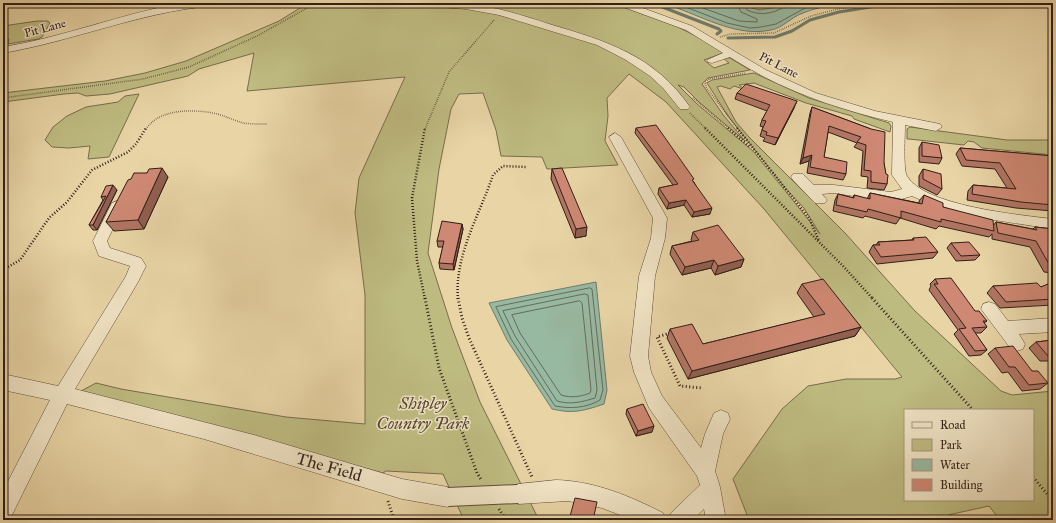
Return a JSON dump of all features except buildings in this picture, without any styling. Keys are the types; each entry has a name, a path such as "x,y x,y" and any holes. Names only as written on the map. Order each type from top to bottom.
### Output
{"street":[{"name":"Pit Lane","path":"3,50 36,45 166,8 209,3"},
{"path":"426,3 466,6 501,12 589,39 630,58 659,78 684,107"},
{"name":"Pit Lane","path":"620,3 680,24 713,41 758,70 813,95 898,120 936,127"},
{"path":"712,60 746,52"},
{"path":"898,120 899,175 903,182 913,191 928,199 987,214 1053,224"},
{"path":"615,137 660,218 658,238 647,276 639,356 640,369 646,385 707,480 716,520"},
{"path":"798,177 820,200"},
{"path":"810,190 834,189 891,197 913,191"},
{"path":"3,512 64,394 133,278 138,266 136,262 104,252 100,241 123,196"},
{"path":"989,309 1017,344"},
{"path":"1004,328 1053,325"},
{"name":"The Field","path":"3,382 64,394 190,426 429,496 448,497 518,494 567,490 603,498 656,520"},
{"path":"678,520 707,480 714,434 721,419"}],"path":[{"path":"3,98 143,79 189,67 256,36 316,3"},
{"path":"713,41 728,34 758,35 772,33 785,29 801,19 826,11 855,5 876,3"},
{"path":"485,486 477,473 439,368 417,261 412,198 426,123 449,72 501,12"},
{"path":"758,70 746,74 709,79 705,85 752,148 816,229 819,241"},
{"path":"689,94 752,148"},
{"path":"684,107 844,267 972,409"},
{"path":"3,270 20,260 49,218 67,202 92,170 128,152 136,144 149,124 156,118 165,114 192,111 214,113 244,123 266,124"},
{"path":"527,167 500,167 493,175 463,258 458,285 458,307 466,333 491,390 540,492"},
{"path":"676,331 657,337 680,386 702,388"},
{"path":"1034,478 1053,501"},
{"path":"498,506 506,520"}],"green space":[{"name":"Shipley Country Park","path":"308,3 612,3 676,26 704,40 723,53 704,60 714,68 729,63 723,58 730,58 750,70 708,78 702,84 724,116 745,141 699,102 684,87 678,85 697,104 753,151 820,234 804,208 785,188 728,116 707,83 712,80 754,73 809,98 889,123 891,126 890,132 854,119 852,116 806,103 754,83 739,85 746,90 734,86 730,89 721,86 717,87 736,122 749,137 845,233 915,311 1001,391 1012,395 1053,391 1053,520 1000,520 989,506 948,515 948,520 749,520 733,479 782,409 808,386 846,379 895,379 902,377 764,209 666,102 629,74 607,98 608,116 605,141 618,165 547,169 542,157 501,156 496,130 483,93 459,94 451,109 439,169 428,253 452,328 480,402 539,520 464,520 443,474 386,471 383,473 81,391 96,383 121,389 286,417 365,424 365,295 355,213 359,178 405,77 247,91 254,53 199,69 188,76 110,94 86,96 78,93 64,94 3,102 3,93 105,81 145,73 186,61 279,21"},
{"path":"745,3 785,3 775,7 759,10 749,7"},
{"path":"37,21 48,21 50,23 42,37 8,44 9,39 3,39 3,26"},
{"path":"139,94 109,157 88,159 90,146 69,148 52,147 45,140 53,127 67,116 86,107 118,102 125,96"},
{"path":"910,127 1007,140 1053,140 1053,155 982,148 974,142 968,141 964,145 907,139 907,129"}],"water":[{"path":"664,3 745,3 752,8 759,10 772,8 785,3 841,3 807,11 775,29 759,32 723,26 677,8 678,6"},
{"path":"596,282 607,390 604,404 578,411 552,409 507,340 489,303"}],"waterway":[{"path":"652,3 719,29 721,31 717,34"},
{"path":"728,38 775,37 792,31 810,20 839,12 896,3"}]}
